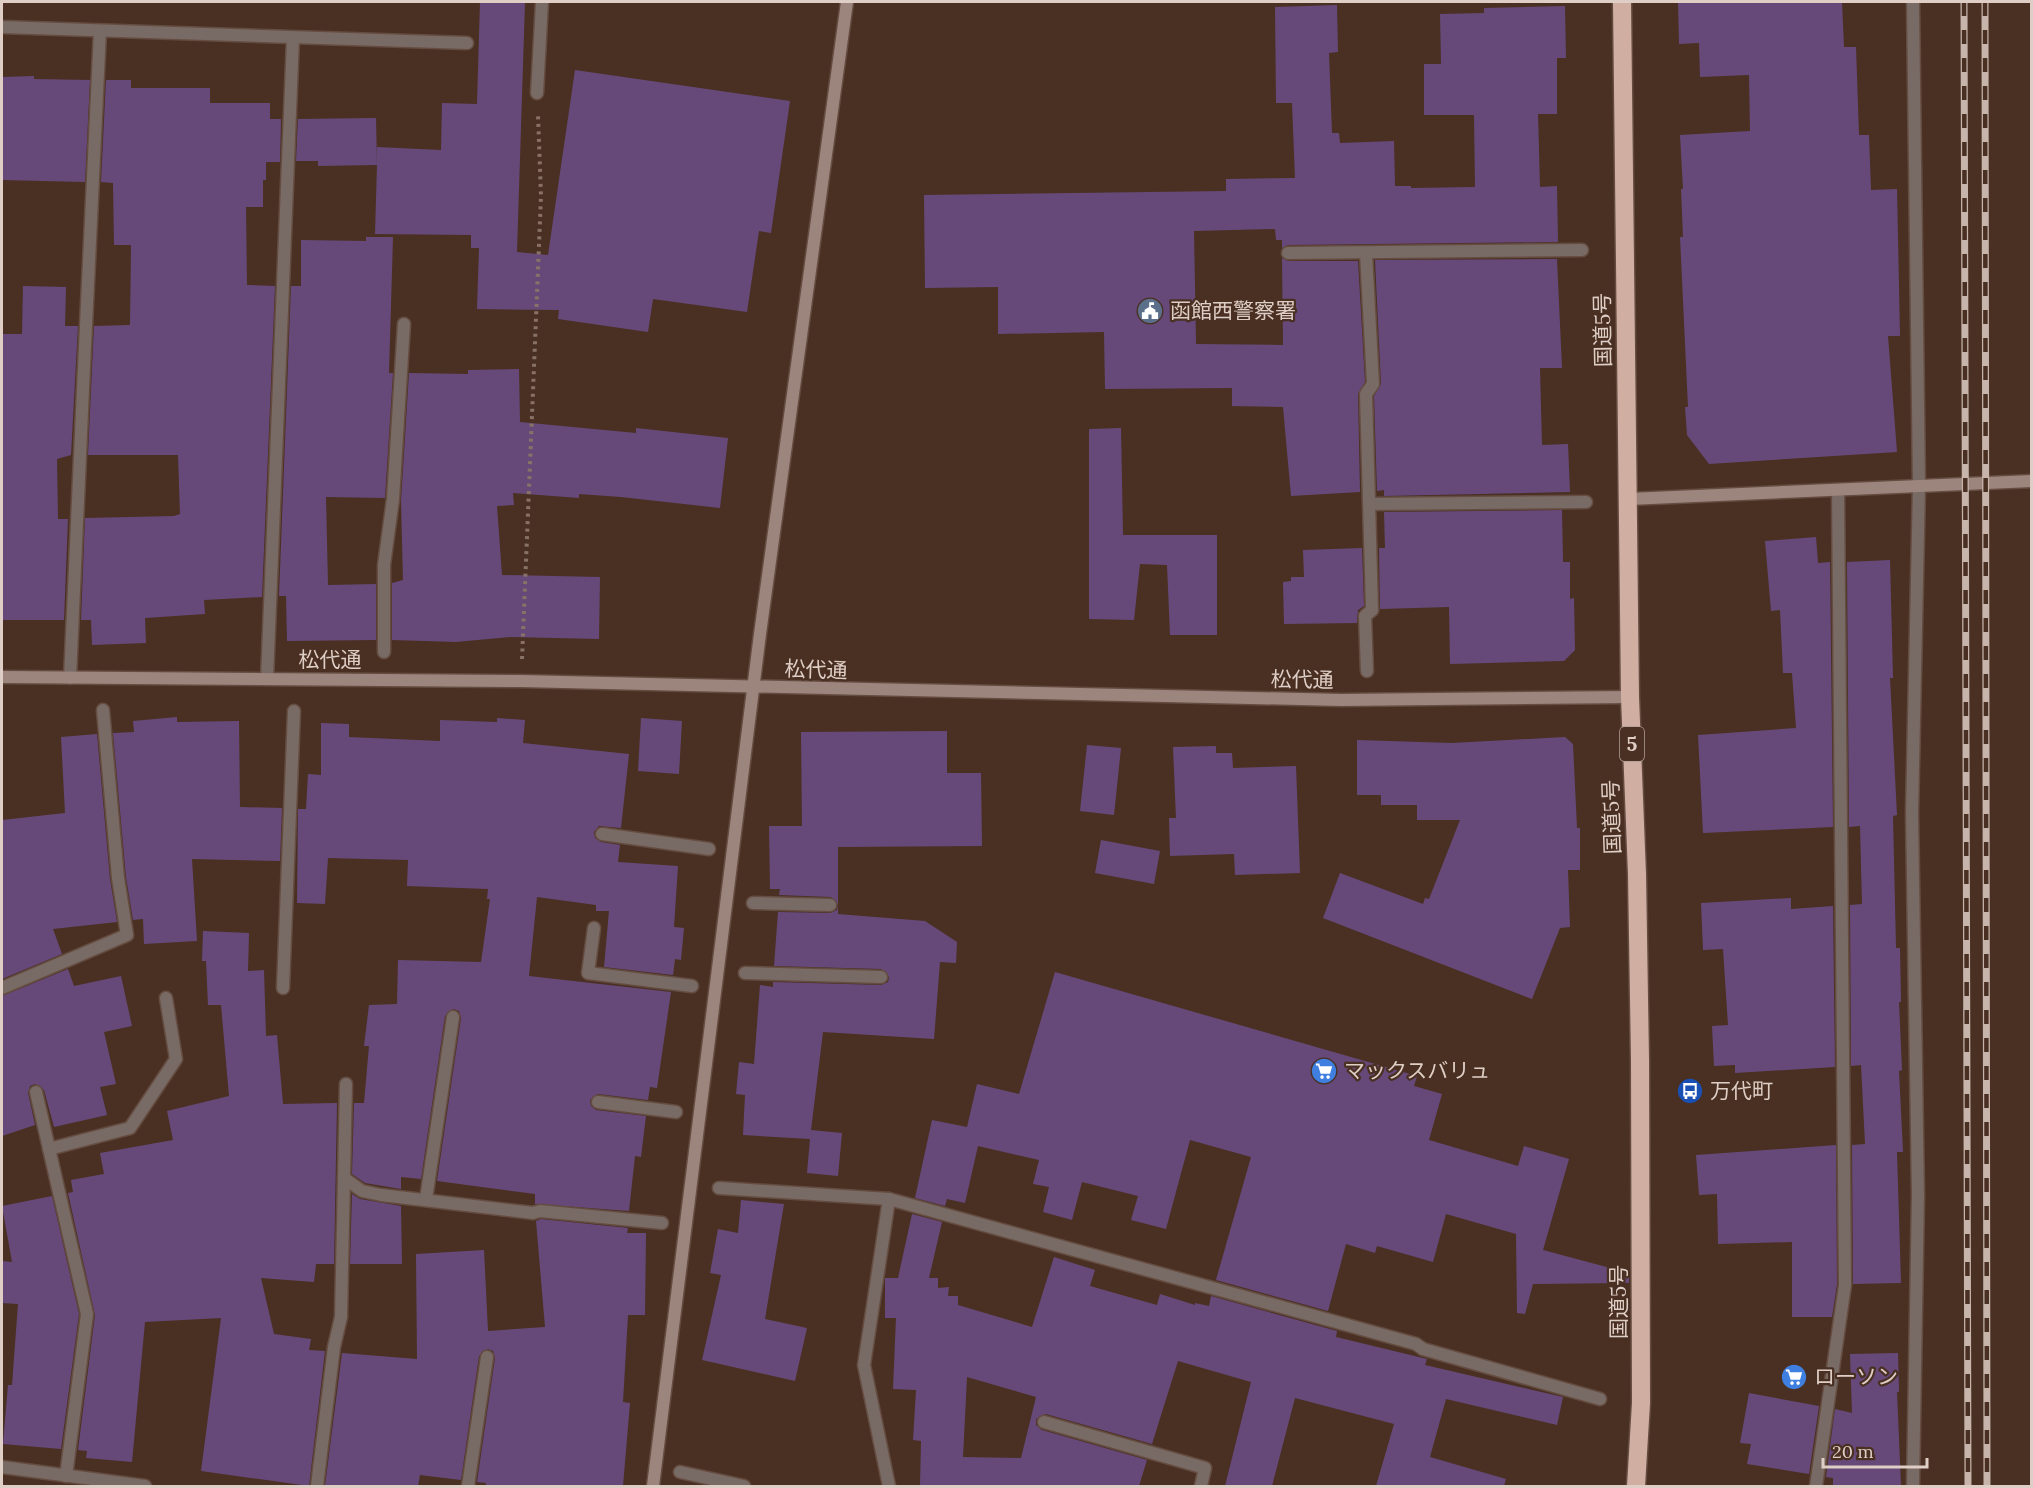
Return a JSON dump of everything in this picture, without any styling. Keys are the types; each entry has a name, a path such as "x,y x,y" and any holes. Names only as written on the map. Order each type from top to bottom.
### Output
{"highway":[{"name":"国道5号","path":"1622,2 1630,697 1637,874 1640,1152 1641,1403 1636,1486"}],"street":[{"path":"537,93 542,2"},
{"path":"653,1486 753,688 847,2"},
{"path":"1913,2 1919,486 1912,813 1918,1195 1913,1486"},
{"path":"2,27 467,43"},
{"path":"70,678 80,393 89,287 99,31"},
{"path":"267,679 293,38"},
{"path":"1288,253 1582,250"},
{"path":"1366,253 1373,384 1366,393 1372,610 1365,616 1367,671"},
{"path":"384,651 384,565 393,499 404,324"},
{"path":"1629,499 2031,481"},
{"path":"1816,1486 1845,1285 1838,489"},
{"path":"1369,504 1586,502"},
{"name":"松代通","path":"2,677 521,681 1341,700 1630,697"},
{"path":"2,988 128,935 118,878 103,710"},
{"path":"283,988 294,711"},
{"path":"602,834 709,849"},
{"path":"753,903 830,905"},
{"path":"594,928 588,973 692,986"},
{"path":"745,973 881,977"},
{"path":"49,1149 130,1128 176,1059 166,998"},
{"path":"426,1199 453,1017"},
{"path":"317,1486 334,1347 341,1317 346,1084"},
{"path":"36,1092 87,1314 66,1476"},
{"path":"598,1102 676,1112"},
{"path":"344,1178 362,1191 533,1213 540,1210 662,1223"},
{"path":"719,1188 889,1199 1416,1344 1423,1349 1599,1400"},
{"path":"889,1199 864,1365 890,1486"},
{"path":"468,1486 487,1357"},
{"path":"1044,1422 1205,1468 1201,1486"},
{"path":"2,1467 145,1486"},
{"path":"680,1472 744,1486"}],"path":[{"path":"521,681 541,196 537,93"}],"building":[{"path":"480,2 525,2 517,252 548,255 575,70 790,101 771,233 759,231 747,312 653,299 648,332 558,319 559,310 477,309 479,248 471,248 471,235 375,234 377,147 441,150 442,103 477,104"},
{"path":"1678,2 1842,2 1844,47 1856,47 1859,135 1869,135 1871,190 1897,189 1900,336 1888,336 1897,452 1709,464 1687,435 1685,407 1688,407 1680,237 1683,237 1681,189 1683,189 1680,135 1750,131 1749,75 1700,77 1699,43 1679,44"},
{"path":"1337,5 1338,52 1329,53 1332,133 1339,133 1340,143 1394,141 1395,186 1411,186 1411,188 1475,187 1474,115 1424,115 1424,64 1441,64 1440,14 1484,13 1484,8 1565,6 1566,58 1557,58 1557,114 1538,114 1540,187 1557,186 1558,242 1288,245 1282,248 1282,240 1276,240 1275,229 1194,231 1196,344 1283,345 1282,258 1288,261 1358,261 1365,382 1358,394 1360,492 1291,496 1283,407 1232,406 1232,388 1105,389 1104,332 998,334 998,287 925,288 924,195 1226,191 1226,179 1295,178 1292,103 1276,103 1275,7"},
{"path":"34,76 34,79 90,80 85,182 2,180 2,77"},
{"path":"106,80 131,80 131,88 210,88 210,103 270,103 270,119 281,119 280,162 266,162 263,207 246,207 247,285 275,286 262,597 204,600 205,614 145,618 146,643 92,645 91,620 81,620 85,518 180,514 178,455 88,455 94,326 130,325 131,245 114,245 113,183 101,182"},
{"path":"376,118 377,165 318,166 318,161 296,161 298,119"},
{"path":"366,237 393,237 389,373 393,373 385,498 326,497 328,585 376,584 376,640 287,641 286,596 279,596 291,286 301,286 301,240 366,241"},
{"path":"1557,259 1562,368 1540,368 1542,445 1568,444 1570,492 1384,496 1384,490 1377,491 1374,396 1381,384 1375,260"},
{"path":"23,286 66,287 65,326 78,326 71,455 57,459 58,519 68,519 64,620 2,620 2,334 22,334"},
{"path":"519,369 520,422 636,433 636,428 728,438 720,508 621,497 579,494 579,498 513,493 514,505 497,506 502,575 600,577 599,639 511,637 456,642 392,640 392,583 403,580 401,501 409,373 468,374 468,370"},
{"path":"1121,428 1123,535 1217,535 1217,635 1170,635 1167,565 1140,564 1134,620 1089,619 1089,429"},
{"path":"1562,510 1563,562 1570,562 1570,599 1574,598 1575,650 1564,661 1450,664 1449,607 1380,609 1379,548 1385,548 1384,512"},
{"path":"1816,537 1818,563 1830,562 1833,827 1703,833 1698,735 1796,728 1792,673 1783,673 1780,610 1771,611 1765,541"},
{"path":"1362,548 1364,606 1358,610 1357,623 1284,624 1283,582 1291,581 1291,577 1304,577 1303,550"},
{"path":"1890,560 1893,678 1890,678 1897,815 1893,816 1896,948 1900,948 1901,1002 1899,1002 1902,1070 1899,1071 1903,1152 1897,1152 1901,1283 1853,1284 1852,1145 1865,1144 1861,1065 1851,1066 1850,905 1862,904 1860,826 1849,827 1847,562"},
{"path":"177,717 177,722 239,721 240,807 282,808 280,861 192,859 197,941 144,944 143,919 133,920 126,877 113,733 134,732 133,721"},
{"path":"497,718 525,720 523,743 629,754 621,828 599,826 594,832 595,838 601,842 620,845 618,862 678,866 674,927 684,928 681,960 675,959 673,975 604,967 609,911 596,911 596,905 537,897 529,976 671,992 657,1088 650,1087 648,1100 598,1094 590,1100 591,1106 596,1110 646,1116 641,1157 635,1156 629,1211 535,1204 535,1194 437,1181 461,1018 459,1011 454,1009 445,1016 421,1179 401,1177 401,1189 365,1183 352,1174 354,1103 364,1103 369,1046 364,1046 369,1005 397,1004 398,960 481,962 490,899 487,899 488,889 407,886 408,860 328,858 325,904 297,903 298,809 306,809 308,774 321,775 321,723 349,724 349,737 440,741 440,720 497,722"},
{"path":"641,718 682,721 679,774 638,771"},
{"path":"947,731 947,773 981,773 982,846 838,847 838,905 831,897 779,895 780,889 770,889 769,826 802,826 801,732"},
{"path":"97,734 110,879 117,922 53,929 62,954 2,979 2,820 65,813 61,737"},
{"path":"1565,737 1573,744 1577,828 1580,828 1580,870 1568,870 1570,927 1560,928 1532,999 1323,918 1340,873 1423,904 1425,898 1429,899 1460,820 1417,820 1417,805 1381,805 1381,795 1357,795 1357,740 1452,743"},
{"path":"1087,745 1121,748 1114,815 1080,811"},
{"path":"1216,746 1216,753 1232,753 1233,768 1296,766 1300,873 1235,875 1234,854 1170,856 1169,818 1176,818 1173,747"},
{"path":"1101,840 1160,851 1154,884 1095,873"},
{"path":"1791,898 1791,909 1833,906 1835,1067 1735,1073 1735,1065 1714,1066 1712,1026 1728,1025 1723,949 1703,950 1701,903"},
{"path":"838,905 838,914 925,921 957,942 956,963 940,962 934,1039 823,1032 811,1130 842,1133 838,1176 807,1173 810,1139 743,1135 745,1095 736,1094 739,1062 754,1064 760,985 773,987 773,982 881,985 888,982 889,977 881,969 774,966 778,912 830,913 837,910"},
{"path":"203,931 249,933 248,971 264,970 266,1036 277,1035 283,1104 337,1103 334,1264 316,1264 314,1282 261,1278 274,1334 311,1339 309,1350 325,1351 309,1486 201,1471 221,1318 145,1322 132,1462 86,1458 87,1451 78,1450 95,1315 68,1193 73,1192 71,1180 104,1174 100,1153 173,1140 167,1111 229,1096 221,1005 208,1005 206,961 202,961"},
{"path":"68,969 74,986 121,976 132,1026 104,1032 116,1084 100,1087 107,1115 54,1127 44,1090 35,1084 30,1086 28,1093 35,1125 2,1136 2,996"},
{"path":"1055,972 1417,1076 1414,1086 1442,1094 1429,1140 1518,1166 1524,1146 1569,1159 1543,1250 1629,1273 1629,1283 1533,1284 1525,1314 1517,1313 1516,1234 1446,1214 1433,1262 1377,1246 1375,1253 1346,1244 1328,1311 1216,1280 1251,1157 1190,1140 1166,1229 1131,1220 1138,1196 1082,1182 1072,1220 1043,1212 1049,1187 1033,1184 1039,1160 978,1146 965,1203 947,1199 945,1206 915,1198 932,1120 967,1127 977,1084 1019,1094"},
{"path":"1836,1145 1837,1284 1832,1317 1792,1317 1792,1242 1718,1244 1717,1194 1699,1195 1696,1155"},
{"path":"352,1194 360,1199 401,1206 402,1264 350,1264"},
{"path":"52,1196 79,1314 61,1449 3,1444 8,1385 12,1385 18,1304 2,1303 2,1261 12,1262 2,1206"},
{"path":"741,1200 784,1204 765,1319 807,1328 795,1381 702,1360 721,1275 710,1273 718,1229 738,1233"},
{"path":"912,1214 942,1222 929,1278 938,1278 938,1288 949,1287 948,1296 958,1296 958,1305 1032,1327 1054,1257 1095,1270 1090,1286 1157,1305 1160,1294 1195,1305 1195,1303 1209,1306 1211,1296 1337,1331 1336,1337 1427,1359 1425,1365 1563,1397 1557,1425 1446,1399 1430,1457 1506,1479 1504,1486 1376,1486 1394,1424 1295,1398 1272,1486 1225,1486 1251,1382 1178,1361 1152,1444 1046,1414 1036,1419 1036,1425 1042,1430 1147,1460 1139,1486 920,1486 921,1441 913,1440 916,1390 893,1389 896,1318 885,1318 885,1278 898,1278","holes":["967,1377 1036,1397 1021,1458 963,1457"]},
{"path":"541,1219 628,1228 627,1233 646,1233 645,1315 628,1315 623,1402 630,1403 623,1486 486,1486 486,1483 477,1482 495,1358 493,1351 488,1349 479,1356 461,1480 420,1475 418,1486 325,1486 342,1353 417,1359 416,1254 484,1250 488,1331 545,1327 536,1221"},
{"path":"1898,1353 1899,1392 1897,1392 1901,1486 1833,1486 1833,1478 1826,1477 1835,1409 1852,1413 1850,1354"},
{"path":"1749,1393 1819,1406 1809,1474 1747,1464 1751,1444 1740,1443"}],"railway":[{"path":"1964,2 1968,1486"},
{"path":"1985,2 1987,1486"}],"place":[{"name":"函館西警察署","path":"1150,311"},
{"name":"マックスバリュ","path":"1324,1071"},
{"name":"万代町","path":"1690,1091"},
{"name":"ローソン","path":"1794,1377"}]}
